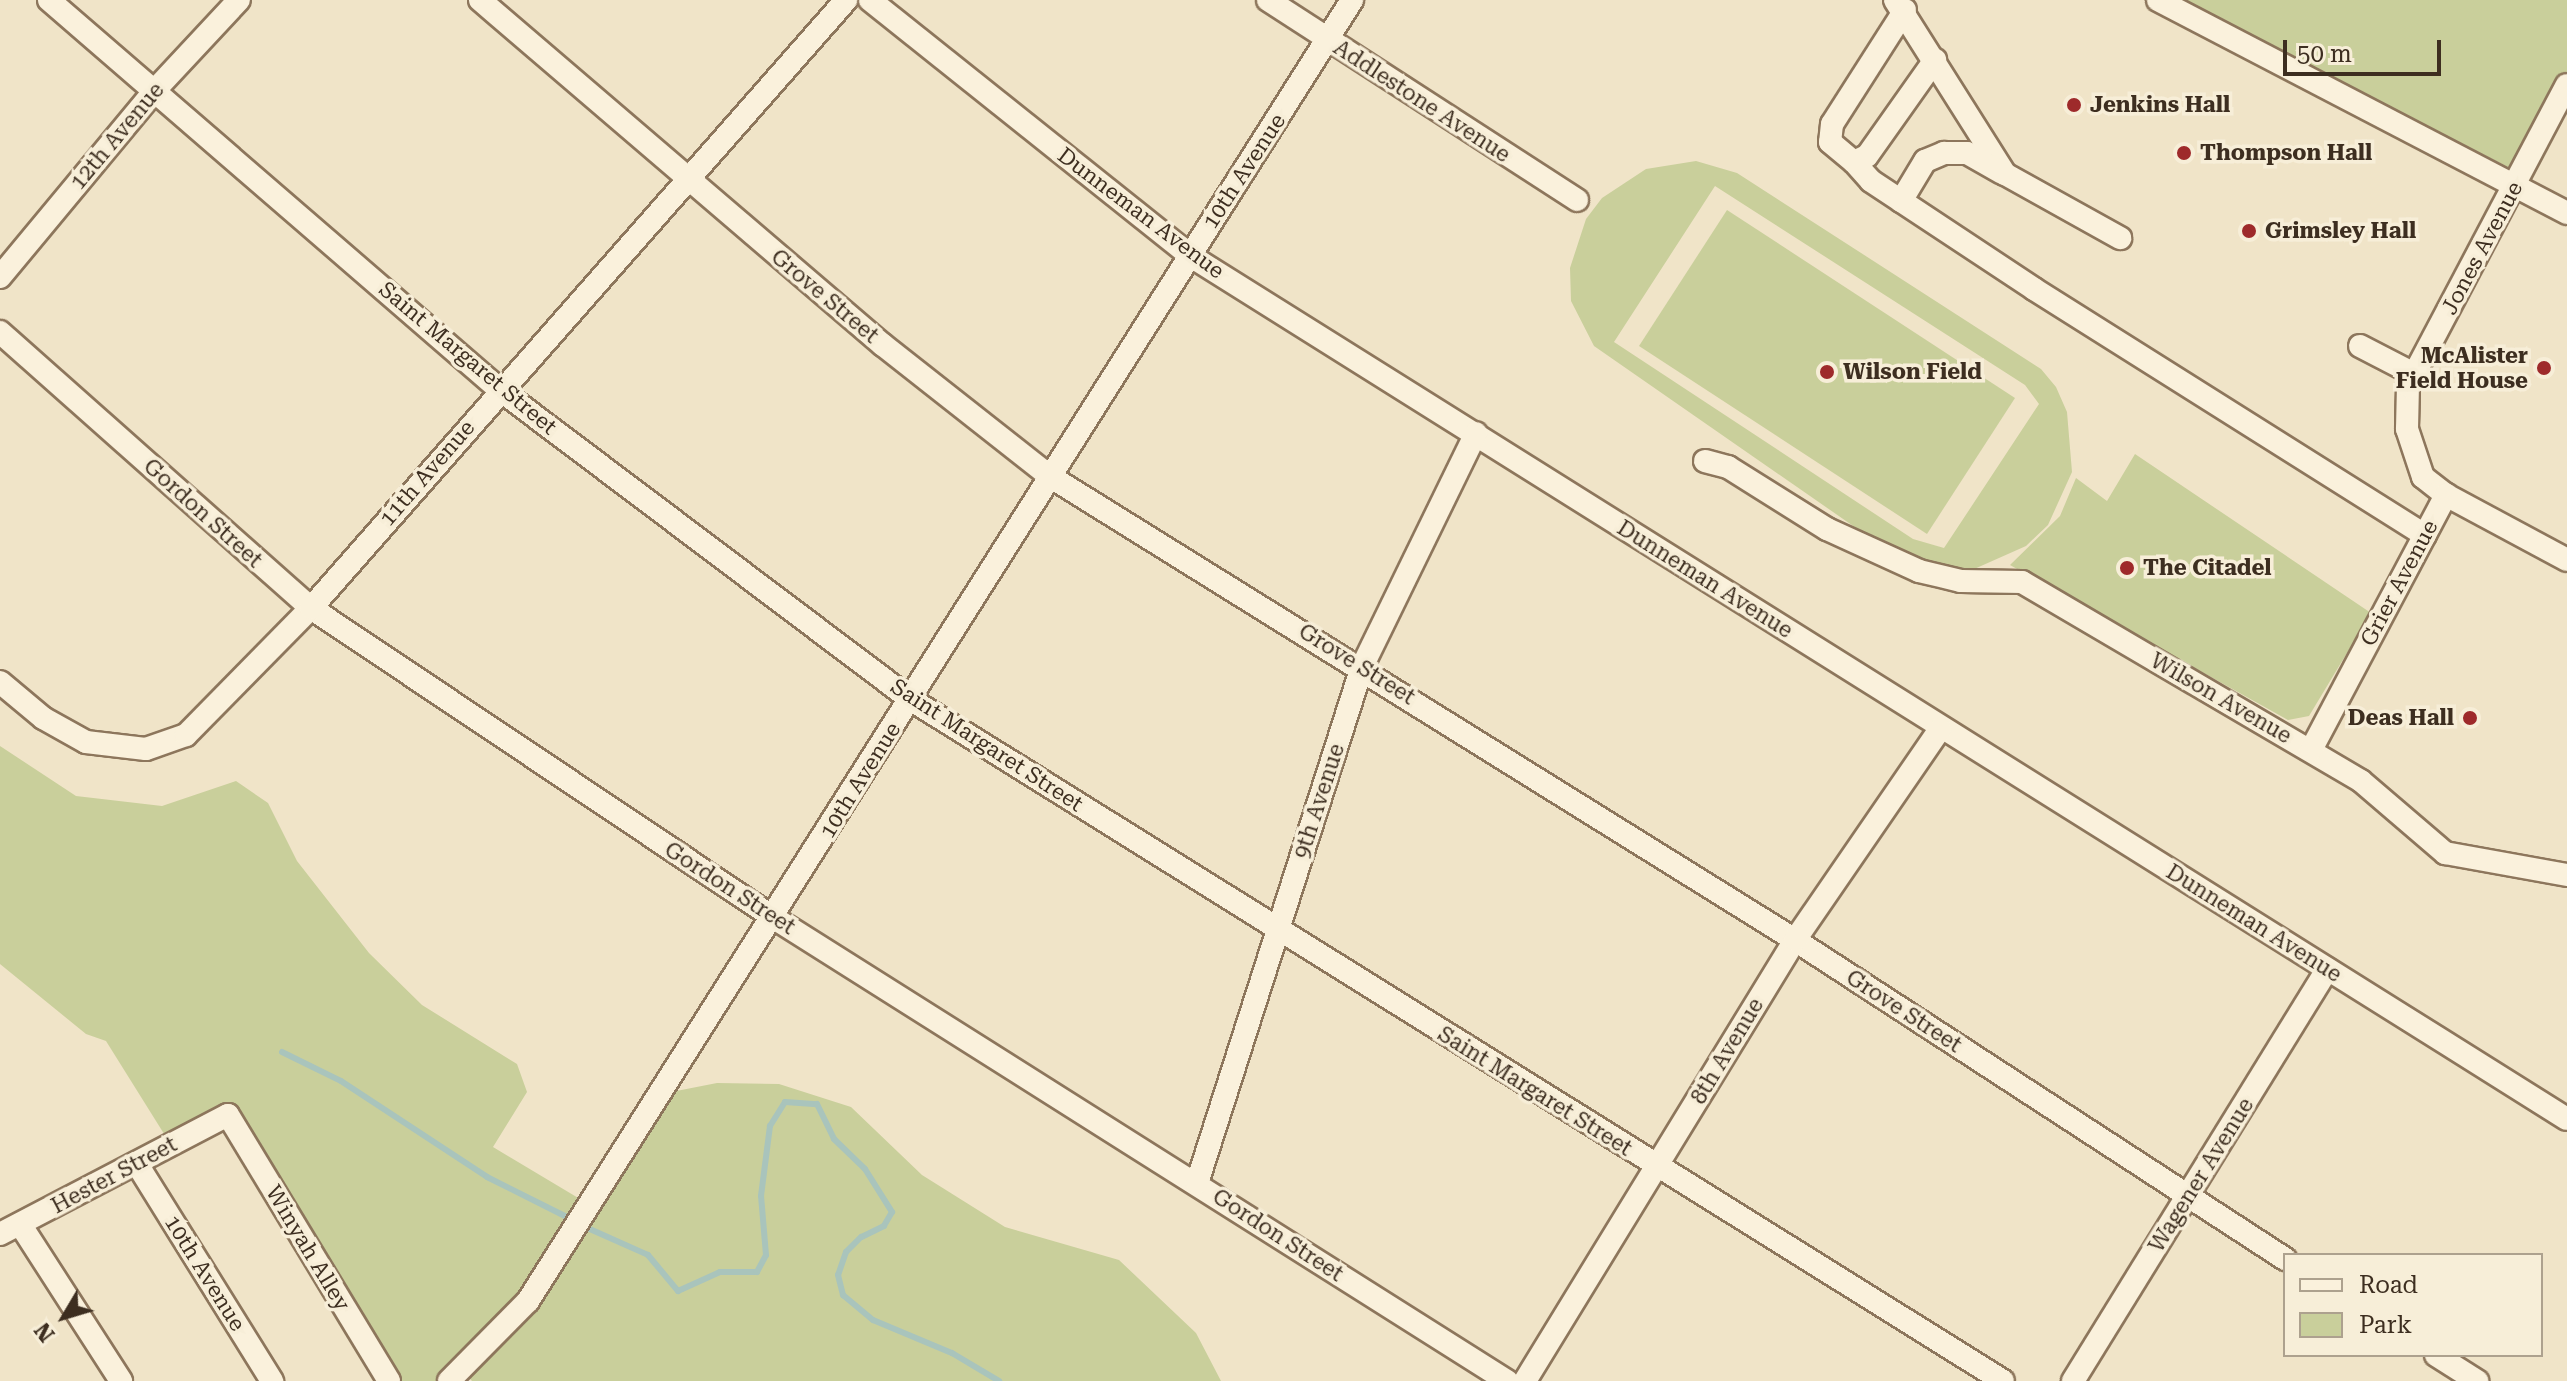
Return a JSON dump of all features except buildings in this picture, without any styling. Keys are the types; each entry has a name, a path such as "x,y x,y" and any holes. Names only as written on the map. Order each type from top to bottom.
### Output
{"street":[{"name":"Saint Margaret Street","path":"49,0 500,390 910,699 1656,1168 2003,1381"},
{"name":"12th Avenue","path":"0,277 155,90 239,0"},
{"name":"Grove Street","path":"480,0 883,345 1051,477 1362,667 1795,940 2283,1258"},
{"name":"11th Avenue","path":"0,682 67,734 105,746 146,749 186,735 311,608 846,0"},
{"name":"Dunneman Avenue","path":"870,0 1189,255 1476,433 1940,729 2567,1119"},
{"name":"Addlestone Avenue","path":"1268,0 1577,200"},
{"name":"10th Avenue","path":"449,1381 528,1301 774,918 1352,0"},
{"path":"2158,0 2567,213"},
{"path":"2005,174 1900,5 1832,124 1830,142 1871,181 1901,201 2425,535"},
{"path":"1854,162 1867,156 1935,60"},
{"name":"Jones Avenue","path":"2446,495 2423,477 2407,429 2408,386 2567,85"},
{"path":"1901,201 1925,161 1944,153 1967,153 2120,238"},
{"name":"Gordon Street","path":"0,332 311,608 774,918 1507,1381"},
{"path":"2360,346 2414,374"},
{"name":"9th Avenue","path":"1197,1183 1362,667 1476,433"},
{"name":"Wilson Avenue","path":"1705,461 1728,467 1862,546 1919,571 1961,581 2022,582 2361,781 2445,853 2567,875"},
{"name":"Grier Avenue","path":"2311,750 2446,495 2567,560"},
{"name":"8th Avenue","path":"1525,1381 1795,940 1940,729"},
{"name":"Wagener Avenue","path":"2073,1381 2327,969"},
{"name":"Hester Street","path":"10,1229 228,1115"},
{"name":"Winyah Alley","path":"228,1115 389,1381"},
{"name":"10th Avenue","path":"137,1164 272,1381"},
{"path":"10,1229 121,1381"},
{"path":"2439,1357 2477,1381"}],"green space":[{"path":"2177,0 2567,0 2567,71 2516,171"},
{"path":"1696,161 1737,173 2041,369 2056,387 2067,412 2072,472 2048,525 2026,546 1972,570 1943,569 1882,546 1594,346 1571,301 1570,268 1586,219 1602,198 1646,169","holes":["1715,186 2025,385 2039,404 1944,548 1913,539 1614,342"]},
{"name":"Wilson Field","path":"1727,210 2015,398 1927,534 1639,346"},
{"path":"2135,454 2371,613 2309,716 2288,720 2010,565 2060,516 2076,478 2107,501"},
{"path":"0,746 76,796 162,806 236,781 268,803 297,861 369,953 422,1005 517,1064 527,1092 493,1147 590,1205 661,1094 717,1083 779,1084 851,1107 922,1175 1005,1227 1119,1260 1196,1333 1221,1381 472,1381 462,1370 449,1381 389,1381 228,1116 171,1145 106,1041 86,1034 0,964"}],"waterway":[{"path":"282,1052 341,1081 487,1177 573,1220"},
{"path":"583,1226 648,1255 678,1291 720,1272 757,1272 766,1255 761,1196 770,1126 785,1102 817,1104 834,1139 865,1169 892,1212 884,1226 861,1237 846,1252 838,1275 843,1295 873,1320 952,1353 999,1381"}],"place":[{"name":"Jenkins Hall","path":"2074,105"},
{"name":"Thompson Hall","path":"2184,153"},
{"name":"Grimsley Hall","path":"2249,231"},
{"name":"McAlister Field House","path":"2544,368"},
{"name":"Wilson Field","path":"1827,372"},
{"name":"The Citadel","path":"2127,568"},
{"name":"Deas Hall","path":"2470,718"}]}
